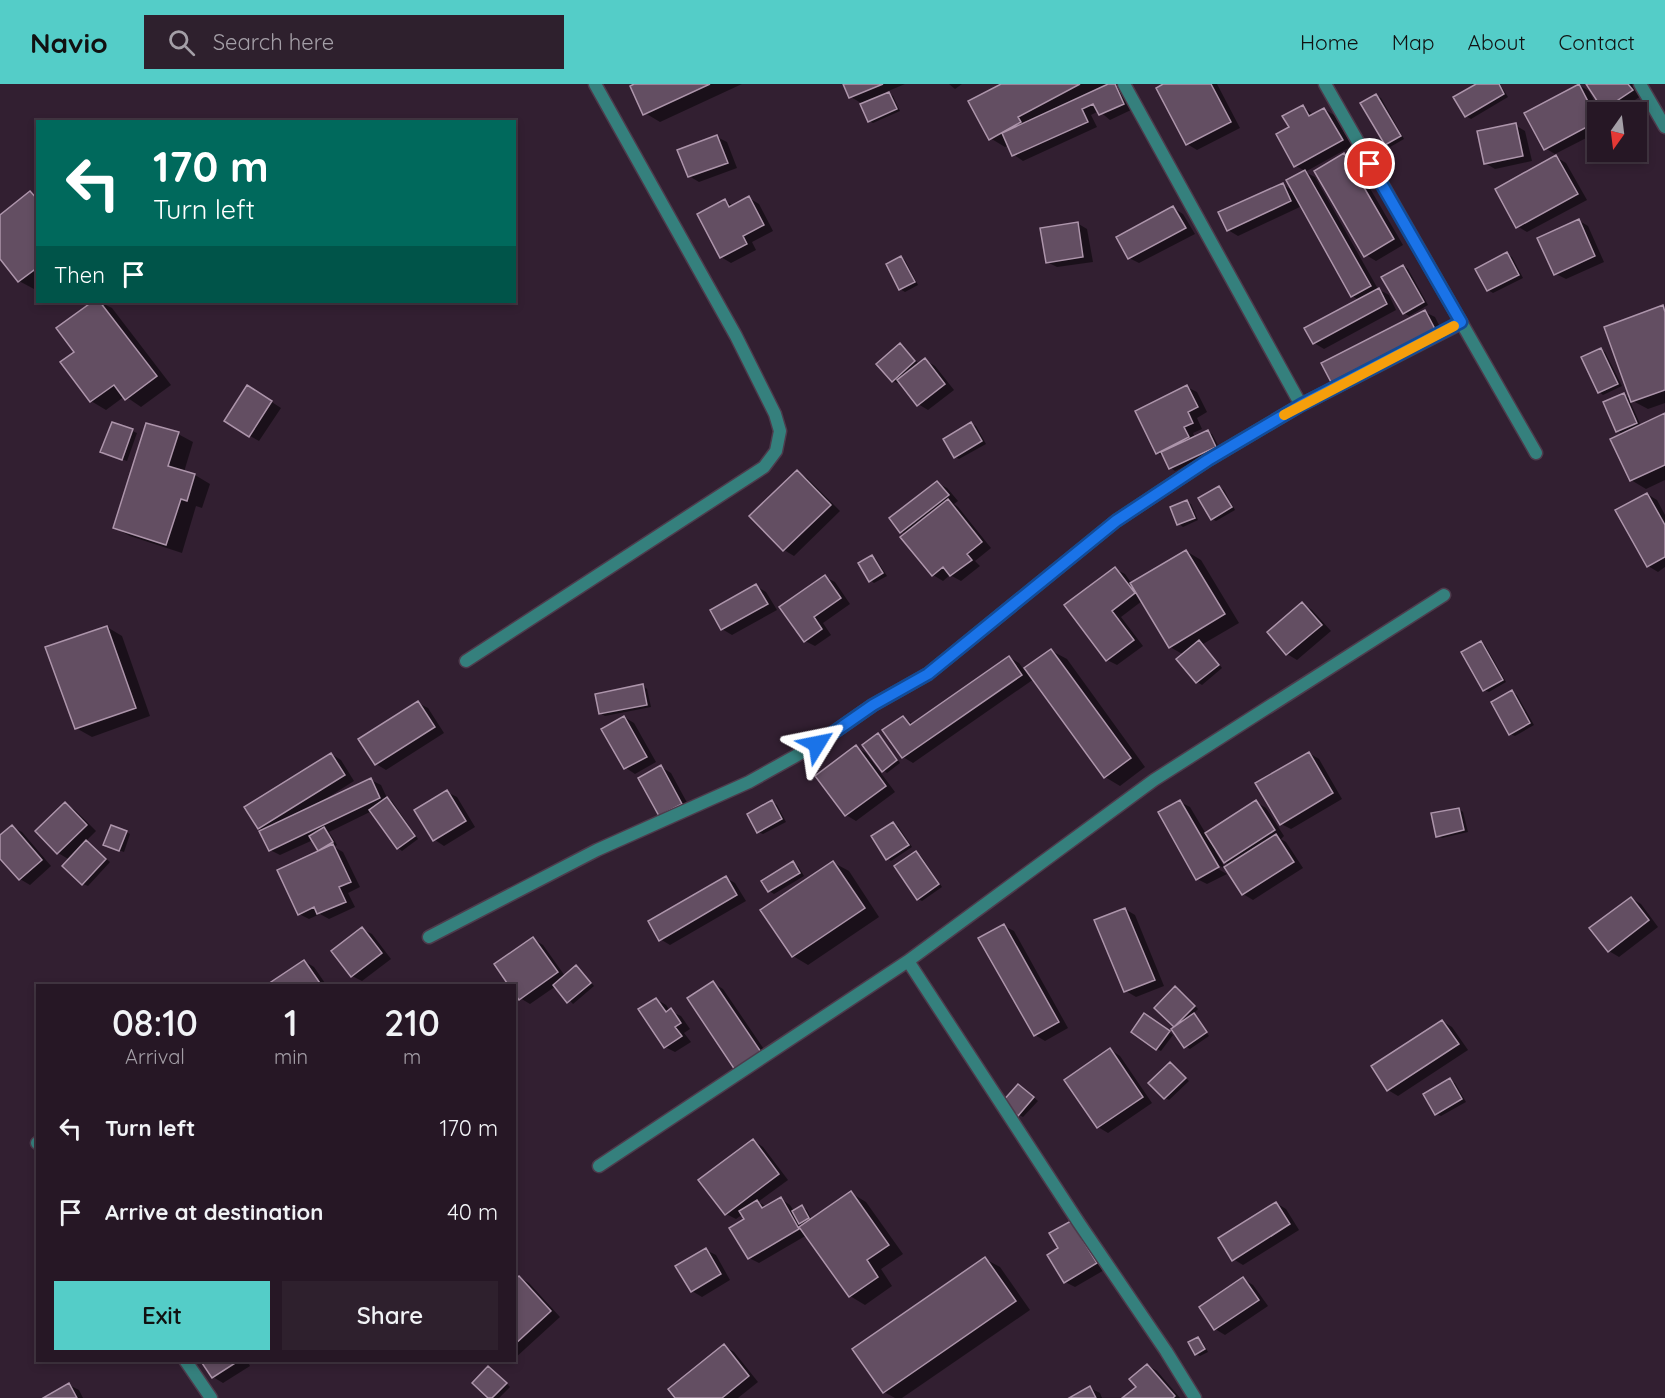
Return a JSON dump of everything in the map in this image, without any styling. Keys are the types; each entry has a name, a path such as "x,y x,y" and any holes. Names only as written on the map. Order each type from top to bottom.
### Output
{"street":[{"path":"466,661 764,467 776,451 780,431 770,404 736,336 595,84"},
{"path":"1124,84 1301,405"},
{"path":"1325,84 1536,453"},
{"path":"1640,84 1665,128"},
{"path":"429,937 597,850 749,782 817,744 873,705 928,674 1116,521 1208,460 1301,405 1461,322"},
{"path":"599,1166 908,961 1154,780 1443,595"},
{"path":"908,961 1078,1223 1196,1398"},
{"path":"186,1362 211,1398"}],"building":[{"path":"634,84 710,84 643,115 630,86"},
{"path":"843,84 883,84 849,98"},
{"path":"1001,84 1080,84 1018,117 1021,122 989,140 968,101"},
{"path":"1108,84 1115,84 1124,104 1099,115 1093,104 1082,109 1088,122 1012,156 1002,133"},
{"path":"1163,84 1211,84 1231,122 1186,145 1156,88"},
{"path":"1476,84 1499,84 1504,94 1465,117 1453,97"},
{"path":"1579,84 1588,102 1587,127 1544,150 1524,113"},
{"path":"1586,84 1628,84 1633,90 1615,102 1598,102"},
{"path":"889,92 897,109 868,122 860,104"},
{"path":"1376,94 1401,136 1385,145 1360,103"},
{"path":"1303,105 1309,116 1324,108 1343,140 1294,167 1276,134 1289,127 1282,116"},
{"path":"1516,123 1523,156 1484,164 1477,131"},
{"path":"717,135 728,163 688,177 677,150"},
{"path":"1344,153 1394,239 1364,257 1314,171"},
{"path":"1556,155 1578,194 1516,228 1495,189"},
{"path":"1305,170 1371,286 1351,297 1286,180"},
{"path":"1283,183 1291,201 1227,231 1218,212"},
{"path":"30,191 36,198 36,268 18,282 0,259 0,215"},
{"path":"749,196 764,225 743,236 747,244 720,258 697,214 725,199 729,207"},
{"path":"1173,206 1186,228 1128,259 1116,237"},
{"path":"1579,219 1595,256 1554,275 1537,238"},
{"path":"1078,222 1083,257 1046,263 1040,228"},
{"path":"1507,252 1519,275 1487,291 1475,269"},
{"path":"901,256 915,282 899,290 886,264"},
{"path":"1403,265 1424,302 1403,314 1381,277"},
{"path":"1379,288 1387,304 1313,344 1304,328"},
{"path":"91,303 101,303 157,376 125,400 114,385 90,402 60,362 74,352 56,328"},
{"path":"1663,305 1665,312 1665,390 1631,402 1604,327"},
{"path":"1425,310 1436,331 1332,384 1321,363"},
{"path":"900,343 915,361 892,382 876,364"},
{"path":"1601,348 1618,384 1598,393 1581,357"},
{"path":"925,358 945,384 917,406 897,380"},
{"path":"247,385 272,401 249,437 224,421"},
{"path":"1187,385 1198,407 1188,412 1193,423 1184,427 1189,437 1156,454 1135,411"},
{"path":"1624,393 1637,423 1616,432 1603,402"},
{"path":"1665,413 1665,465 1630,481 1610,439"},
{"path":"112,422 133,429 122,460 100,452"},
{"path":"971,422 982,441 954,458 943,439"},
{"path":"146,423 179,432 168,466 195,474 187,501 181,499 166,545 113,528"},
{"path":"1208,430 1216,447 1169,469 1161,452"},
{"path":"797,470 831,505 783,551 749,516"},
{"path":"937,481 949,495 900,533 889,518"},
{"path":"1219,486 1232,507 1211,520 1198,498"},
{"path":"1647,493 1665,525 1665,557 1647,567 1615,510"},
{"path":"948,499 982,542 967,554 972,560 950,576 943,567 932,576 900,537"},
{"path":"1187,500 1195,518 1177,525 1170,507"},
{"path":"1186,550 1225,614 1169,648 1130,583"},
{"path":"872,555 883,573 869,582 858,563"},
{"path":"1115,567 1135,593 1112,611 1134,640 1106,661 1064,605"},
{"path":"825,575 841,598 814,617 822,629 804,642 779,607"},
{"path":"756,584 768,604 721,630 710,610"},
{"path":"1302,602 1322,625 1286,655 1267,632"},
{"path":"107,626 136,708 75,729 45,647"},
{"path":"1199,640 1219,665 1196,683 1176,659"},
{"path":"1481,641 1503,680 1483,691 1461,652"},
{"path":"1051,649 1131,758 1104,778 1024,668"},
{"path":"1009,656 1022,675 902,758 882,730 903,716 910,725"},
{"path":"643,684 647,705 599,714 595,694"},
{"path":"1512,690 1530,723 1509,735 1491,702"},
{"path":"418,701 435,727 375,765 358,739"},
{"path":"624,716 647,757 624,769 601,729"},
{"path":"878,733 897,760 882,772 862,745"},
{"path":"856,745 886,786 845,816 815,776"},
{"path":"1309,752 1333,793 1280,825 1255,783"},
{"path":"331,753 345,775 258,829 244,807"},
{"path":"661,765 682,804 659,816 638,778"},
{"path":"371,778 380,798 269,851 259,831"},
{"path":"447,790 466,821 433,841 414,810"},
{"path":"387,797 415,836 397,849 369,810"},
{"path":"772,800 782,819 757,833 747,814"},
{"path":"1180,800 1219,867 1196,880 1158,812"},
{"path":"1256,800 1275,830 1224,863 1205,833"},
{"path":"65,802 87,825 57,854 35,831"},
{"path":"1459,808 1464,830 1436,837 1431,813"},
{"path":"893,822 909,845 886,860 871,836"},
{"path":"12,825 42,860 19,880 0,859 0,835"},
{"path":"111,825 127,831 119,851 103,845"},
{"path":"324,827 333,842 318,851 309,836"},
{"path":"1276,834 1294,862 1242,895 1224,867"},
{"path":"86,840 106,859 82,885 62,866"},
{"path":"333,844 351,882 339,887 346,902 317,914 314,907 298,915 277,870"},
{"path":"916,851 939,884 917,900 894,866"},
{"path":"793,861 800,873 768,892 761,881"},
{"path":"833,861 865,908 792,957 760,910"},
{"path":"726,876 737,895 659,941 648,921"},
{"path":"1631,897 1649,920 1608,952 1589,928"},
{"path":"1125,908 1155,980 1124,992 1094,920"},
{"path":"1004,924 1059,1022 1034,1036 978,938"},
{"path":"362,927 382,953 351,977 331,951"},
{"path":"533,937 558,972 519,1000 516,996 516,984 508,984 494,964"},
{"path":"304,960 321,984 268,984"},
{"path":"576,965 591,983 567,1003 553,985"},
{"path":"713,981 761,1052 735,1070 687,998"},
{"path":"1175,986 1195,1006 1174,1027 1154,1008"},
{"path":"656,998 666,1012 671,1008 681,1023 675,1027 682,1036 664,1048 638,1009"},
{"path":"1144,1013 1170,1031 1156,1050 1131,1032"},
{"path":"1194,1013 1207,1032 1184,1048 1171,1029"},
{"path":"1442,1020 1459,1044 1387,1091 1371,1066"},
{"path":"1110,1048 1143,1097 1097,1128 1064,1080"},
{"path":"1170,1062 1186,1078 1164,1099 1148,1083"},
{"path":"1450,1078 1462,1099 1435,1115 1423,1094"},
{"path":"1018,1084 1034,1097 1018,1116 1002,1102"},
{"path":"753,1139 779,1174 725,1215 698,1180"},
{"path":"851,1191 889,1245 867,1260 878,1277 849,1297 799,1227"},
{"path":"781,1197 799,1229 748,1259 729,1228 744,1219 739,1211 757,1200 762,1208"},
{"path":"1276,1202 1290,1224 1232,1261 1218,1238"},
{"path":"802,1205 809,1218 799,1224 792,1211"},
{"path":"1071,1221 1097,1263 1064,1283 1047,1255 1058,1248 1049,1233"},
{"path":"706,1248 721,1274 691,1292 675,1266"},
{"path":"985,1257 1016,1301 883,1393 852,1349"},
{"path":"519,1276 551,1311 516,1343 516,1278"},
{"path":"1243,1277 1259,1300 1214,1330 1199,1307"},
{"path":"1198,1337 1205,1349 1195,1355 1188,1342"},
{"path":"724,1344 749,1376 722,1398 675,1398 668,1389"},
{"path":"201,1362 237,1362 212,1378"},
{"path":"1147,1364 1175,1396 1173,1398 1122,1398 1136,1387 1129,1379"},
{"path":"488,1366 507,1383 492,1398 488,1398 472,1383"},
{"path":"69,1383 77,1398 43,1398"},
{"path":"1090,1386 1096,1398 1069,1398"}],"slow traffic":[{"path":"1284,415 1454,326"}],"route":[{"path":"817,744 873,705 928,674 1116,521 1208,460 1301,405 1461,322 1370,164"}]}
